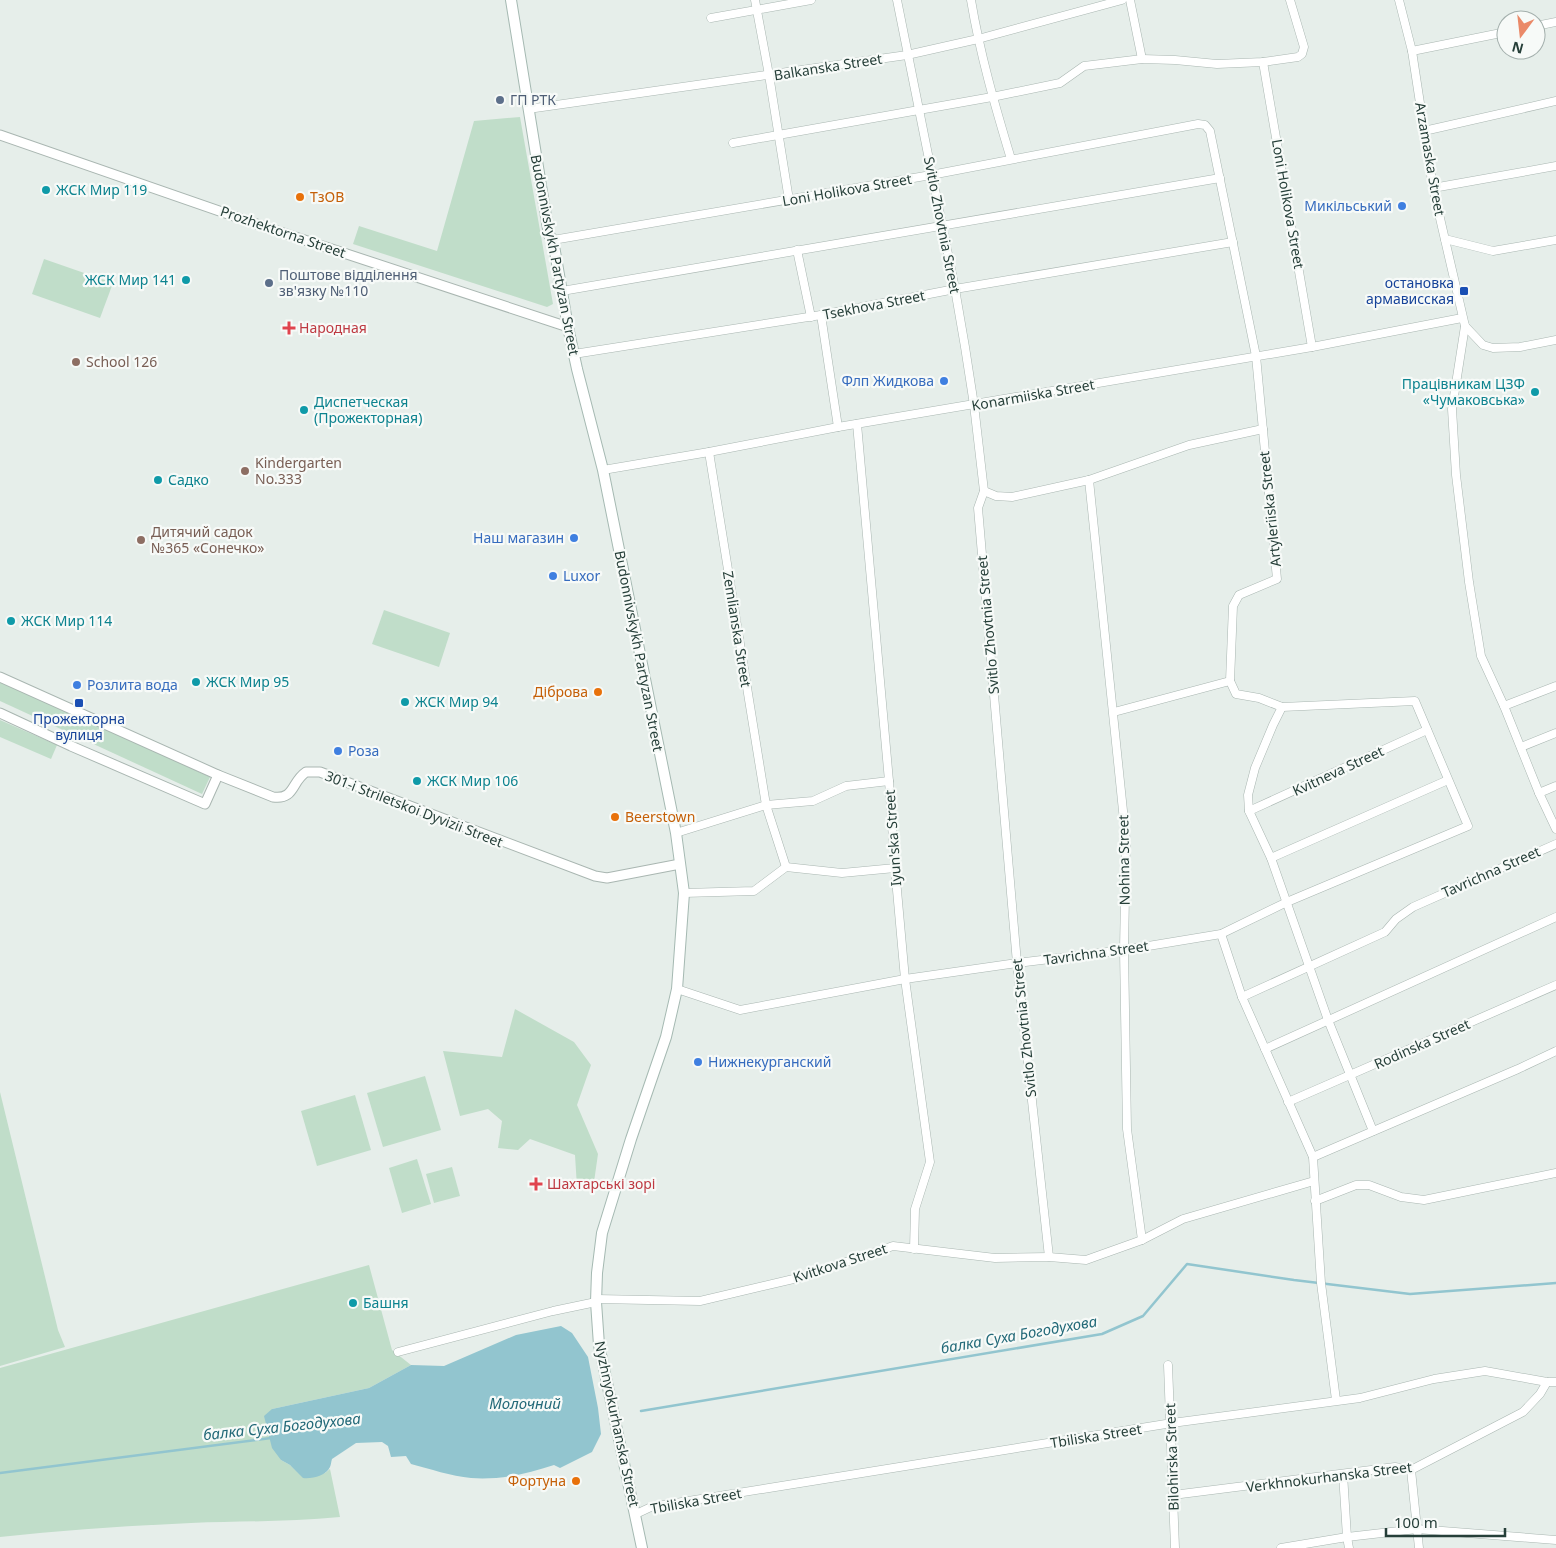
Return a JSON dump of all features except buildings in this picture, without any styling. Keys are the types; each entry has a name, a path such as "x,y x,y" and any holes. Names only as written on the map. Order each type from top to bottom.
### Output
{"main road":[{"name":"Budonnivskykh Partyzan Street","path":"511,0 549,235 554,240 568,327 603,470 676,833 684,893 678,989 666,1037 630,1139 602,1233 596,1301"},
{"name":"Nyzhnyokurhanska Street","path":"596,1301 605,1373 642,1548"}],"street":[{"path":"755,0 789,200"},
{"path":"711,18 811,0"},
{"name":"Svitlo Zhovtnia Street","path":"897,0 955,289 974,405 984,491 978,508 1017,963 1049,1257"},
{"path":"971,0 992,97 1011,159"},
{"name":"Balkanska Street","path":"528,109 907,54 978,39 1122,0"},
{"path":"1130,0 1142,59"},
{"path":"734,143 1060,83 1084,66 1142,59 1217,64 1263,62 1298,56 1302,54 1304,47 1290,0"},
{"name":"Arzamaska Street","path":"1399,0 1412,51 1433,188 1465,326"},
{"path":"1412,51 1496,34"},
{"name":"Loni Holikova Street","path":"1263,62 1312,347"},
{"path":"1424,131 1556,101"},
{"name":"Loni Holikova Street","path":"554,240 931,175 1198,124 1205,125 1210,132 1220,178"},
{"name":"Prozhektorna Street","path":"0,135 267,228 568,327"},
{"path":"1433,188 1556,166"},
{"path":"562,291 1220,178 1256,356 1263,430 1189,445 1089,480 1012,497 996,496 984,491"},
{"path":"1445,239 1493,251 1556,240"},
{"name":"Tsekhova Street","path":"574,354 821,316 955,289 1234,242"},
{"path":"797,250 810,317"},
{"path":"821,316 838,427"},
{"name":"Konarmiiska Street","path":"603,470 838,427 1312,347 1462,318"},
{"path":"1465,326 1483,345 1493,348 1520,347 1556,340"},
{"path":"1465,326 1452,409 1456,475 1469,582 1481,656 1556,830"},
{"name":"Iyun'ska Street","path":"856,424 889,781 894,868 905,980 930,1162 915,1209 914,1249"},
{"name":"Artyleriiska Street","path":"1230,681 1233,606 1239,595 1277,579 1263,430"},
{"name":"Zemlianska Street","path":"709,452 766,806 786,867"},
{"name":"Nohina Street","path":"1089,480 1126,840 1124,950 1127,1129 1142,1240"},
{"name":"301-i Striletskoi Dyvizii Street","path":"0,677 273,797 287,797 296,782 306,772 320,772 595,876 608,878 680,864"},
{"path":"1114,712 1230,681 1236,694 1260,698 1282,707 1414,701 1448,780 1271,858"},
{"path":"1504,706 1556,686"},
{"path":"1282,707 1255,768 1248,795 1249,811 1271,858 1328,1020 1373,1131"},
{"path":"0,713 205,804 218,774"},
{"name":"Kvitneva Street","path":"1249,811 1427,730"},
{"path":"1521,747 1556,733"},
{"name":"Tavrichna Street","path":"678,989 740,1010 905,980 1017,963 1124,950 1221,934 1287,902 1468,826 1448,780"},
{"path":"676,833 766,806 813,801 846,786 889,781"},
{"path":"1539,793 1556,786"},
{"name":"Tavrichna Street","path":"1242,997 1385,932 1396,919 1413,906 1556,844"},
{"path":"684,893 754,891 786,867 842,873 894,868"},
{"path":"1265,1049 1556,917"},
{"path":"1221,934 1242,997 1313,1157 1321,1283 1336,1400"},
{"name":"Rodinska Street","path":"1288,1102 1556,985"},
{"path":"1313,1157 1556,1051"},
{"path":"1315,1201 1362,1184 1401,1197 1424,1200 1556,1173"},
{"name":"Kvitkova Street","path":"398,1352 596,1301 700,1301 802,1277 893,1246 995,1258 1049,1257 1086,1260 1142,1240 1183,1219 1314,1181"},
{"name":"Bilohirska Street","path":"1168,1365 1172,1423 1175,1548"},
{"name":"Tbiliska Street","path":"636,1514 651,1507 1172,1423 1360,1398 1434,1379 1485,1371 1556,1382"},
{"name":"Verkhnokurhanska Street","path":"1173,1495 1395,1467 1411,1470 1523,1412 1540,1394 1547,1382"},
{"path":"1411,1470 1419,1548"},
{"path":"1343,1474 1349,1548"},
{"path":"1281,1548 1417,1529 1556,1540"}],"green space":[{"path":"520,117 553,304 547,307 353,244 359,226 437,251 474,121"},
{"path":"44,259 113,283 100,318 32,294"},
{"path":"384,610 450,633 439,667 372,644"},
{"path":"0,680 210,777 202,794 0,701"},
{"path":"0,720 57,745 51,759 0,737"},
{"path":"515,1009 574,1042 591,1065 577,1105 598,1154 593,1189 577,1187 575,1155 530,1139 518,1150 498,1148 502,1121 488,1109 460,1116 443,1051 502,1057"},
{"path":"425,1076 441,1130 383,1147 367,1093"},
{"path":"0,1092 58,1330 65,1347 0,1366"},
{"path":"355,1095 371,1150 317,1166 301,1111"},
{"path":"417,1159 431,1204 402,1213 389,1168"},
{"path":"452,1167 460,1196 434,1203 426,1174"},
{"path":"369,1265 392,1350 411,1365 369,1388 272,1409 281,1460 290,1465 304,1478 325,1473 330,1469 340,1517 284,1521 143,1525 0,1537 0,1368"}],"water":[{"name":"Молочний","path":"561,1326 572,1333 588,1357 601,1434 592,1452 560,1468 554,1465 513,1476 471,1478 411,1464 406,1456 391,1457 388,1446 382,1442 356,1443 332,1459 330,1467 322,1475 303,1478 290,1465 281,1460 272,1448 264,1416 272,1409 369,1388 411,1365 444,1366 516,1335"}],"waterway":[{"name":"балка Суха Богодухова","path":"641,1411 1102,1334 1143,1316 1187,1264 1294,1280 1410,1294 1556,1283"},
{"name":"балка Суха Богодухова","path":"0,1473 271,1438"}],"place":[{"name":"ГП РТК","path":"500,100"},
{"name":"ЖСК Мир 119","path":"46,190"},
{"name":"ТзОВ","path":"300,197"},
{"name":"Микільський","path":"1402,206"},
{"name":"ЖСК Мир 141","path":"186,280"},
{"name":"Поштове відділення зв'язку №110","path":"269,283"},
{"name":"остановка армависская","path":"1464,291"},
{"name":"Народная","path":"289,328"},
{"name":"School 126","path":"76,362"},
{"name":"Флп Жидкова","path":"944,381"},
{"name":"Працівникам ЦЗФ «Чумаковська»","path":"1535,392"},
{"name":"Диспетческая (Прожекторная)","path":"304,410"},
{"name":"Kindergarten No.333","path":"245,471"},
{"name":"Садко","path":"158,480"},
{"name":"Наш магазин","path":"574,538"},
{"name":"Дитячий садок №365 «Сонечко»","path":"141,540"},
{"name":"Luxor","path":"553,576"},
{"name":"ЖСК Мир 114","path":"11,621"},
{"name":"ЖСК Мир 95","path":"196,682"},
{"name":"Розлита вода","path":"77,685"},
{"name":"Діброва","path":"598,692"},
{"name":"ЖСК Мир 94","path":"405,702"},
{"name":"Прожекторна вулиця","path":"79,703"},
{"name":"Роза","path":"338,751"},
{"name":"ЖСК Мир 106","path":"417,781"},
{"name":"Beerstown","path":"615,817"},
{"name":"Нижнекурганский","path":"698,1062"},
{"name":"Шахтарські зорі","path":"536,1184"},
{"name":"Башня","path":"353,1303"},
{"name":"Фортуна","path":"576,1481"}]}
